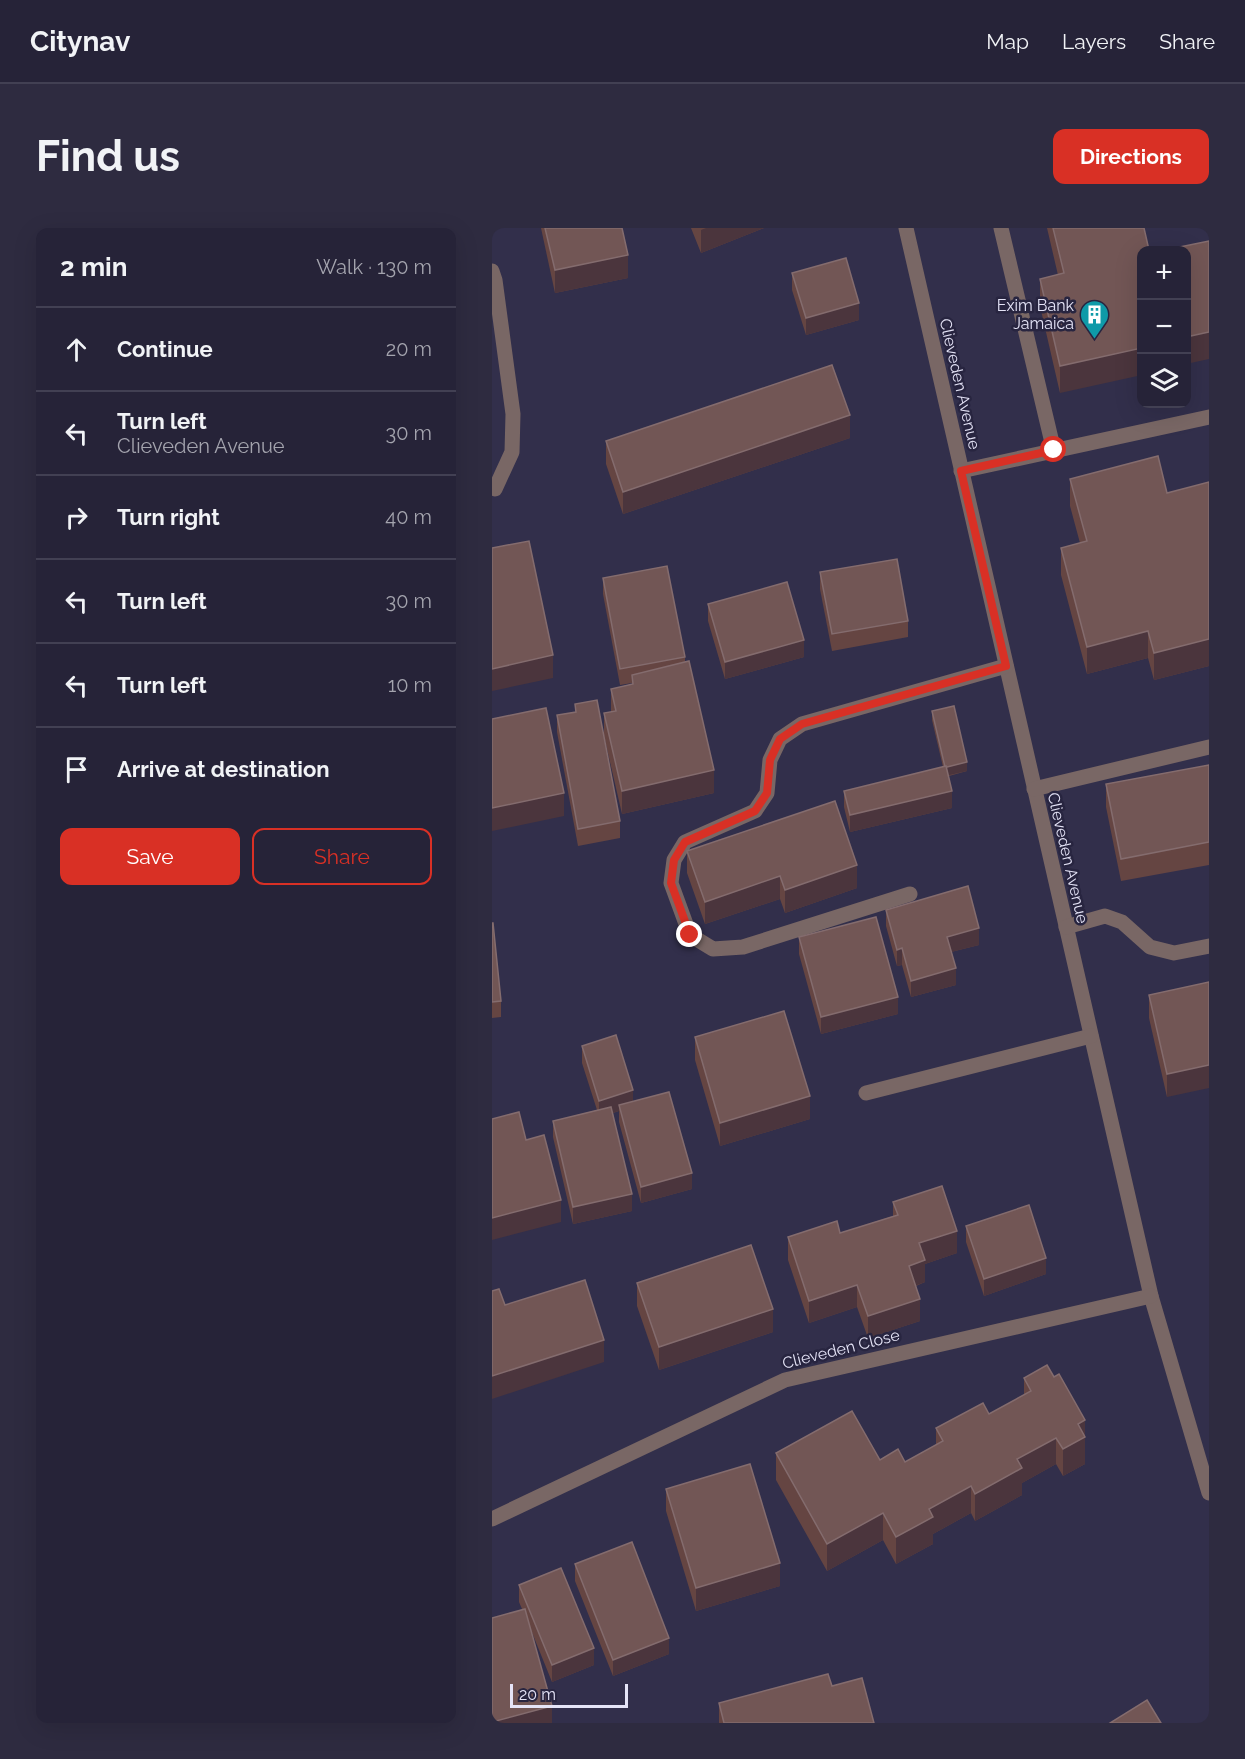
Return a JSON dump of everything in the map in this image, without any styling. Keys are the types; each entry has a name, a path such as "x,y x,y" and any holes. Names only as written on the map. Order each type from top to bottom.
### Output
{"street":[{"name":"Clieveden Avenue","path":"906,228 1151,1296 1209,1492"},
{"path":"1001,228 1054,450"},
{"path":"492,271 513,414 512,453 495,489"},
{"path":"961,471 1209,417"},
{"path":"910,894 743,947 713,949 690,935 671,883 674,860 685,842 755,811 767,793 770,760 780,739 802,724 1006,666"},
{"path":"1034,789 1209,747"},
{"path":"1066,927 1105,916 1122,922 1150,947 1174,952 1209,946"},
{"path":"866,1093 1091,1036"},
{"name":"Clieveden Close","path":"492,1519 785,1380 1151,1296"}],"building":[{"path":"545,228 622,228 628,255 555,270"},
{"name":"Exim Bank Jamaica","path":"1053,228 1144,228 1148,246 1137,246 1137,349 1060,366 1040,279 1064,273"},
{"path":"1209,241 1209,332 1191,336 1191,246 1185,246"},
{"path":"846,258 859,303 806,318 792,273"},
{"path":"832,365 850,415 623,492 606,441"},
{"path":"1158,456 1167,493 1209,482 1209,639 1154,653 1148,631 1087,647 1061,548 1087,541 1070,479"},
{"path":"529,541 553,655 492,669 492,548"},
{"path":"897,559 908,621 832,634 820,572"},
{"path":"667,566 685,657 620,669 603,578"},
{"path":"787,582 804,640 725,662 708,604"},
{"path":"689,661 714,770 622,791 604,713 616,711 611,689 633,684 632,675"},
{"path":"597,700 620,821 578,829 557,715 576,712 575,704"},
{"path":"954,706 967,762 945,767 932,711"},
{"path":"546,708 564,793 492,808 492,719"},
{"path":"1209,765 1209,842 1121,859 1106,784"},
{"path":"946,766 952,791 850,815 844,791"},
{"path":"835,801 857,865 785,890 780,876 705,902 687,851"},
{"path":"968,886 979,928 947,937 956,968 911,981 902,948 897,950 886,910"},
{"path":"876,917 898,997 821,1017 799,937"},
{"path":"492,923 501,1001 492,1002"},
{"path":"1209,982 1209,1065 1167,1074 1149,995"},
{"path":"784,1011 810,1096 720,1123 695,1037"},
{"path":"616,1035 633,1090 599,1101 582,1046"},
{"path":"669,1092 692,1173 641,1187 619,1105"},
{"path":"611,1107 632,1194 573,1207 553,1121"},
{"path":"519,1112 526,1140 544,1135 561,1200 492,1218 492,1119"},
{"path":"942,1186 957,1231 919,1243 925,1260 909,1266 920,1299 868,1316 857,1285 809,1301 788,1237 837,1221 840,1233 898,1215 893,1202"},
{"path":"1029,1205 1046,1258 984,1279 966,1226"},
{"path":"751,1245 773,1309 659,1347 637,1283"},
{"path":"585,1280 604,1340 492,1376 492,1291 499,1289 505,1305"},
{"path":"1047,1365 1054,1377 1059,1374 1085,1420 1078,1424 1085,1437 1063,1449 1056,1438 1017,1459 1022,1468 975,1494 971,1486 929,1509 933,1517 896,1537 883,1513 827,1544 776,1453 852,1411 880,1460 898,1449 905,1462 943,1441 936,1428 983,1403 989,1414 1031,1391 1024,1378"},
{"path":"750,1464 780,1563 696,1588 666,1489"},
{"path":"632,1542 669,1638 613,1660 575,1564"},
{"path":"561,1568 594,1648 552,1665 519,1585"},
{"path":"525,1609 552,1706 492,1722 492,1618"},
{"path":"828,1674 832,1686 862,1678 874,1723 724,1723 719,1703"},
{"path":"1147,1700 1161,1723 1110,1723"}],"place":[{"name":"Exim Bank Jamaica","path":"1095,340"}],"route":[{"path":"690,935 671,883 674,860 685,842 755,811 767,793 770,760 780,739 802,724 1006,666 961,471 1054,450"}]}
